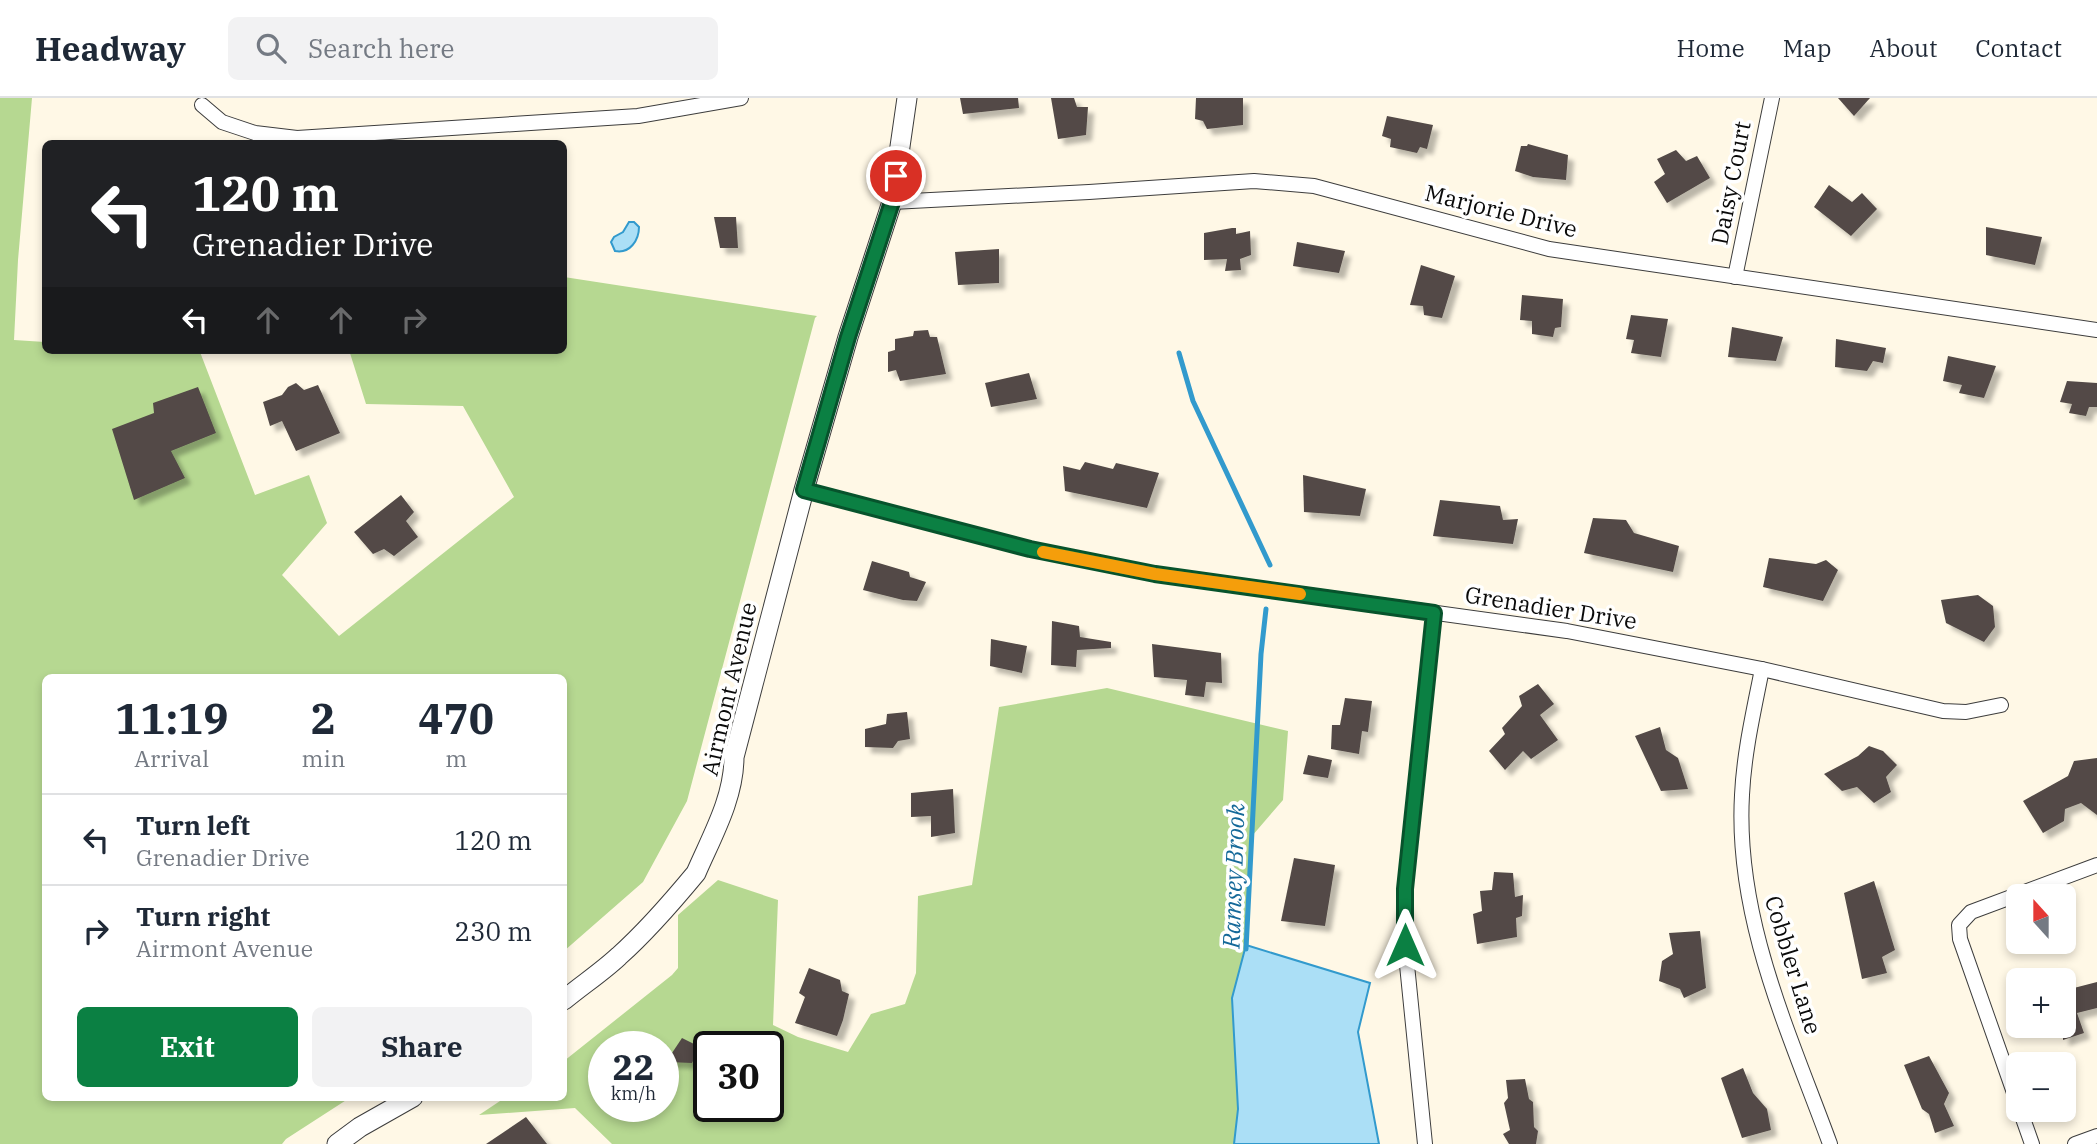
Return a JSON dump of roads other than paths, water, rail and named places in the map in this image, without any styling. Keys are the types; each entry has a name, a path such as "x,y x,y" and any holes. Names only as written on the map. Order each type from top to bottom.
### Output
{"street":[{"path":"202,105 222,122 255,133 297,138 638,116 741,98"},
{"name":"Airmont Avenue","path":"567,998 618,957 644,932 696,873 728,797 734,775 734,757 804,490 848,337 892,202 907,98"},
{"name":"Daisy Court","path":"1735,277 1772,98"},
{"name":"Marjorie Drive","path":"892,202 1254,181 1314,186 1549,249 2097,330"},
{"name":"Grenadier Drive","path":"804,490 1030,549 1155,574 1567,631 1762,668 1942,711 1966,712 2001,705"},
{"path":"1425,1144 1405,945 1405,889 1434,613"},
{"name":"Cobbler Lane","path":"1762,668 1747,747 1742,796 1742,845 1746,886 1755,934 1770,981 1830,1144"},
{"path":"2006,1070 1960,939 1959,925 1971,912 2097,865"},
{"path":"337,1144 360,1127 407,1101"},
{"path":"2024,1122 2032,1144"},
{"path":"2075,1144 2097,1136"}],"water":[{"path":"629,222 634,222 639,227 637,237 629,248 615,251 611,242 623,232"},
{"path":"1246,945 1370,983 1358,1032 1379,1144 1234,1144 1238,1109 1232,998"}],"waterway":[{"name":"Ramsey Brook","path":"1179,353 1193,401 1270,565"},
{"name":"Ramsey Brook","path":"1246,949 1261,654 1266,609"}]}
